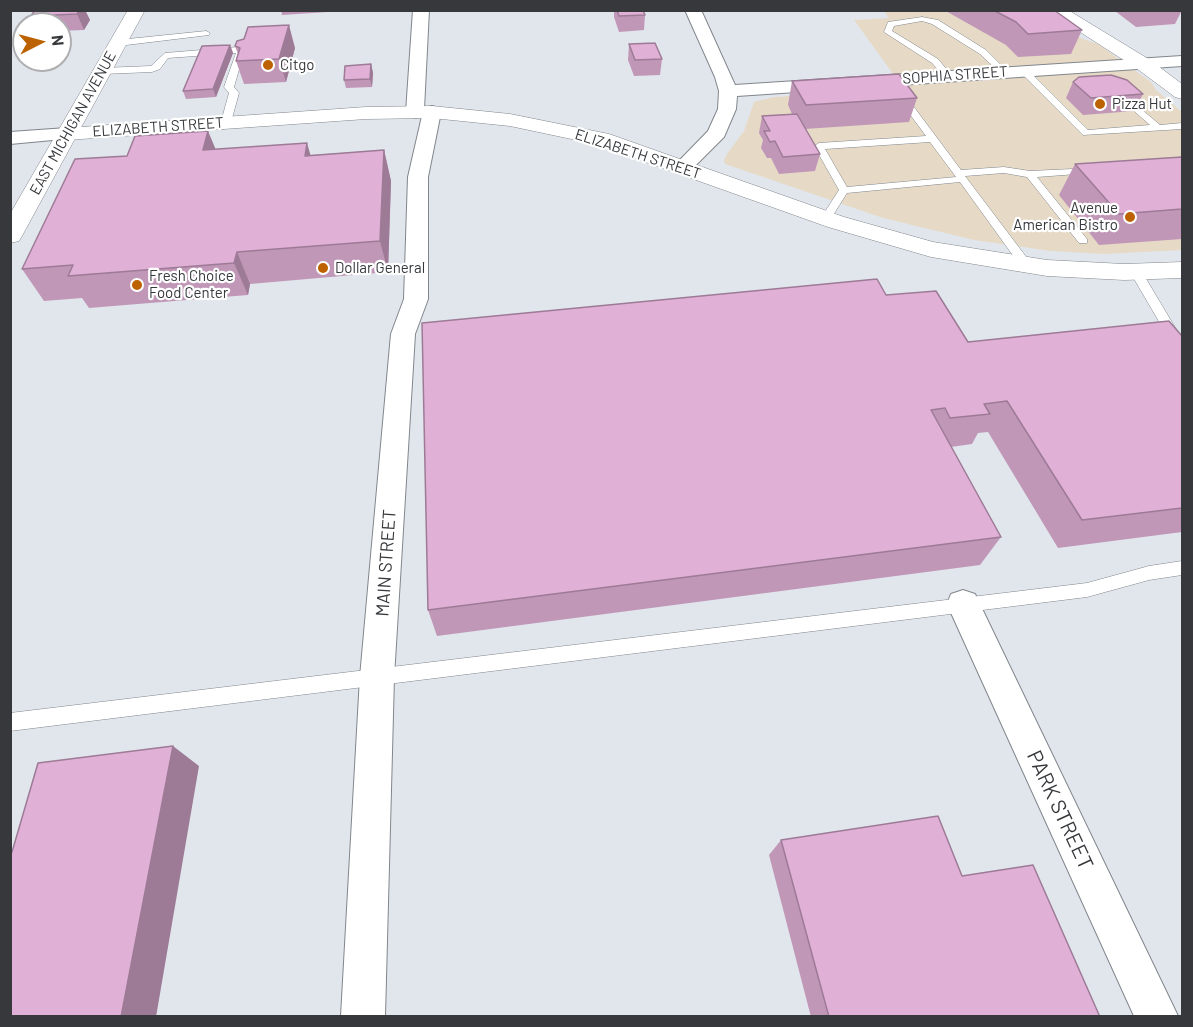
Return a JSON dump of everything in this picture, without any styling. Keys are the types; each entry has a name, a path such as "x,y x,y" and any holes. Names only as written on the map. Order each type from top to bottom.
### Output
{"street":[{"name":"EAST MICHIGAN AVENUE","path":"10,236 137,10"},
{"name":"MAIN STREET","path":"363,1017 377,677 403,334 416,299 418,177 424,112 421,10"},
{"path":"683,167 717,133 727,109 728,91 693,10"},
{"path":"1054,10 1143,64 1182,93"},
{"name":"SOPHIA STREET","path":"728,91 1182,61"},
{"name":"ELIZABETH STREET","path":"10,138 366,113 424,112 510,120 601,139 826,218 931,249 1026,265 1136,272 1182,270"},
{"name":"PARK STREET","path":"963,604 1156,1017"}],"lane":[{"path":"948,76 934,62 888,32 891,24 922,19 935,22 983,52 1004,72"},
{"path":"118,43 206,33"},
{"path":"102,71 152,69 157,67 165,56 238,50 240,52 229,87 234,93 226,122"},
{"path":"1024,71 1056,97 1086,133 1182,126"},
{"path":"890,80 1026,265"},
{"path":"1112,90 1120,94 1157,128"},
{"path":"844,190 819,146 933,139"},
{"path":"844,190 1004,170 1030,174 1100,170"},
{"path":"1030,174 1083,241"},
{"path":"826,218 844,190"},
{"path":"1136,272 1172,334 1182,346"},
{"path":"10,723 1088,590 1149,573 1182,568"}],"shaded area":[{"path":"884,11 1031,11 1083,39 1098,44 1151,82 1156,90 1182,112 1182,250 1104,254 1051,251 974,240 883,218 725,164 727,154 744,131 754,102 774,97 904,89 854,20 889,18"}],"building":[{"path":"35,10 79,10 77,14 34,12"},
{"path":"617,10 643,10 645,15 619,16"},
{"path":"993,10 1054,10 1082,30 1028,34 1016,22"},
{"path":"289,25 279,59 236,61 240,48 235,46 237,41 244,39 248,27"},
{"path":"655,43 662,59 635,60 629,44"},
{"path":"230,45 213,89 183,91 202,46"},
{"path":"371,64 370,79 344,80 345,66"},
{"path":"899,74 917,98 806,105 792,81"},
{"path":"1111,75 1127,80 1143,94 1091,98 1073,82 1079,77"},
{"path":"797,114 820,154 783,157 775,141 770,142 764,131 770,131 762,116"},
{"path":"208,131 203,150 307,143 305,156 384,150 380,241 237,252 234,263 68,276 73,265 22,269 75,159 127,156 135,136"},
{"path":"1182,157 1182,209 1119,214 1075,164"},
{"path":"877,279 886,295 936,291 968,342 1169,321 1182,336 1182,508 1082,520 1007,401 984,404 990,414 950,418 945,408 931,410 1001,537 428,610 422,323"},
{"path":"173,746 121,1017 10,1017 10,853 38,763"},
{"path":"938,816 962,876 1033,865 1100,1017 829,1017 781,840"}],"place":[{"name":"Citgo","path":"268,65"},
{"name":"Pizza Hut","path":"1100,104"},
{"name":"Avenue American Bistro","path":"1130,217"},
{"name":"Dollar General","path":"323,268"},
{"name":"Fresh Choice Food Center","path":"137,285"}]}
